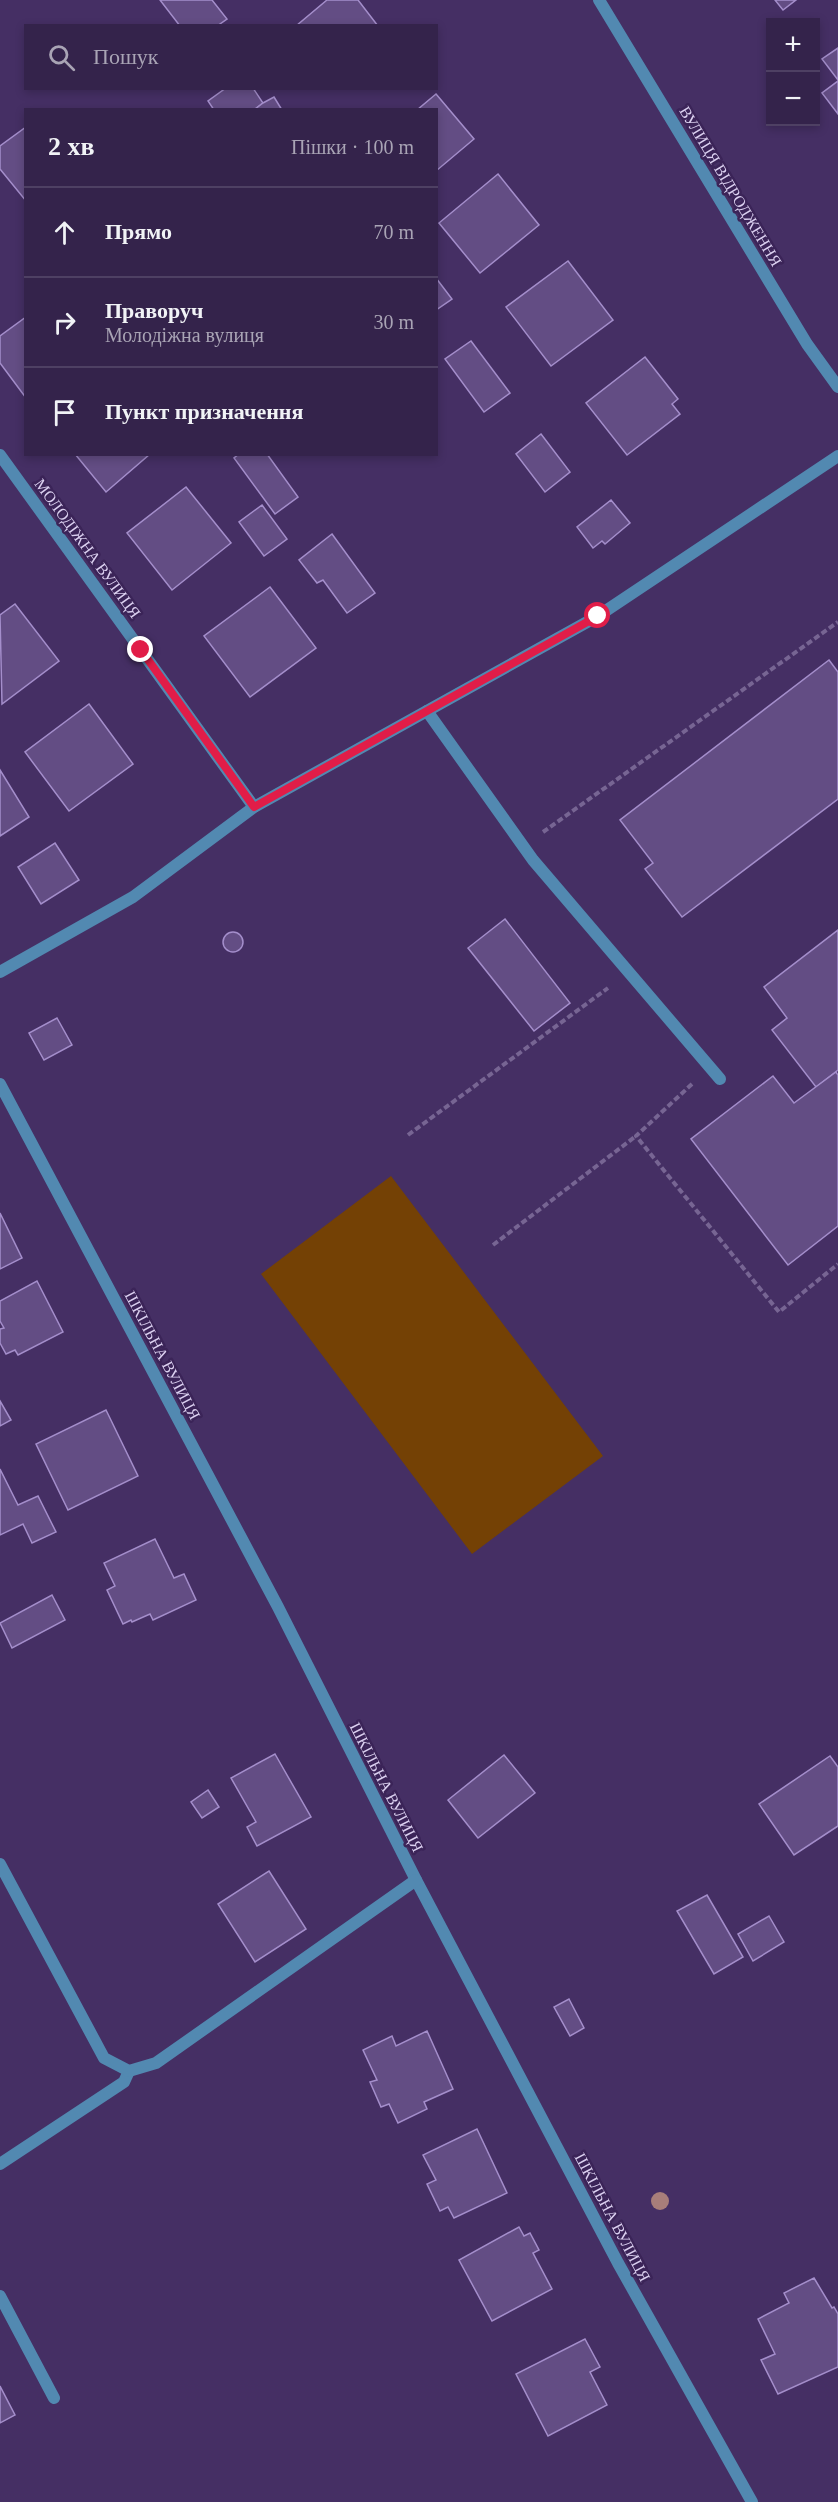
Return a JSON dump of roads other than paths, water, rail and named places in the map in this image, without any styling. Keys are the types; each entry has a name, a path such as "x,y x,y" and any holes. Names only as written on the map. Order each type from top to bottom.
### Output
{"street":[{"name":"ВУЛИЦЯ ВІДРОДЖЕННЯ","path":"599,0 807,344 838,387"},
{"name":"МОЛОДІЖНА ВУЛИЦЯ","path":"0,456 254,807"},
{"path":"0,972 133,897 254,807 598,616 838,456"},
{"path":"427,711 523,846 720,1079"},
{"name":"ШКІЛЬНА ВУЛИЦЯ","path":"0,1084 278,1607 416,1880 618,2263 752,2502"},
{"path":"0,1864 104,2058 129,2071 156,2063 416,1880"},
{"path":"0,2164 124,2082 129,2071"},
{"path":"0,2296 54,2398"}]}
